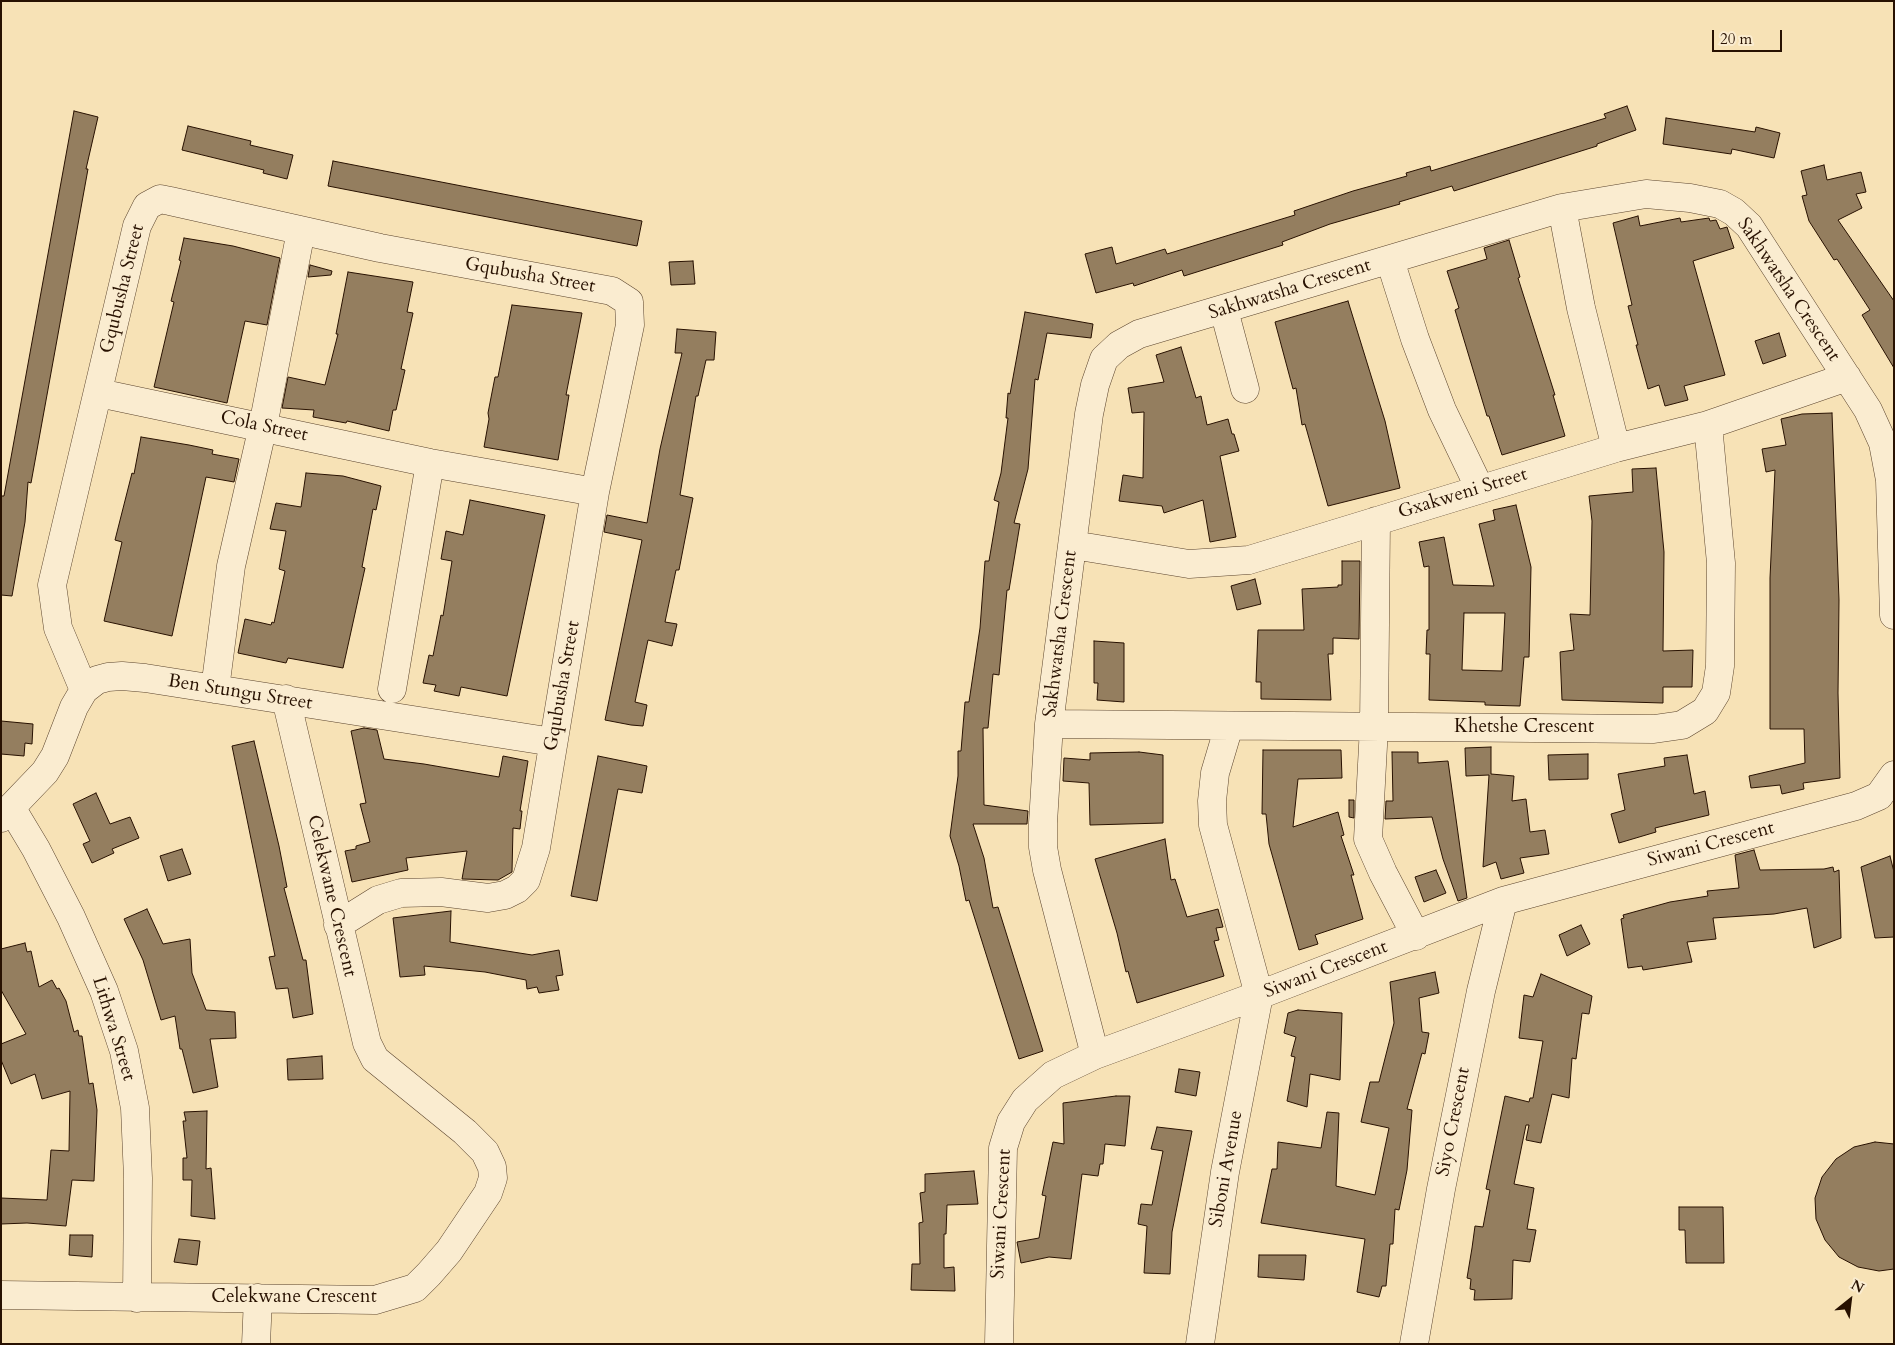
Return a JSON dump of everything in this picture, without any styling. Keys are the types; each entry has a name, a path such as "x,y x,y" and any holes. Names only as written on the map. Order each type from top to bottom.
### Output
{"street":[{"name":"Sakhwatsha Crescent","path":"1095,1055 1047,870 1043,847 1049,724 1089,414 1095,385 1104,359 1119,345 1139,334 1562,208 1646,194 1690,198 1720,204 1734,212 1749,226 1848,377 1868,410 1883,442 1890,480 1894,615"},
{"name":"Gqubusha Street","path":"84,690 58,628 52,585 137,226 147,206 160,199 390,250 612,291 629,302 630,325 595,492 532,866 526,880 517,889 505,895 488,898 441,892 401,893 378,900 338,925"},
{"path":"1562,208 1581,308 1616,448"},
{"path":"215,688 231,566 263,426 301,231"},
{"path":"1390,260 1414,339 1442,410 1480,489"},
{"path":"1224,310 1245,389"},
{"name":"Gxakweni Street","path":"1073,545 1189,564 1248,560 1616,448 1708,425 1848,377"},
{"name":"Cola Street","path":"99,393 263,426 430,463 595,492"},
{"name":"Khetshe Crescent","path":"1049,724 1654,729 1682,725 1704,711 1716,693 1720,666 1721,563 1708,425"},
{"path":"392,689 430,463"},
{"path":"1376,521 1374,727 1368,839 1383,873 1416,936"},
{"name":"Ben Stungu Street","path":"84,690 96,680 122,676 215,688 553,742"},
{"path":"7,813 45,772 55,756 74,706 84,690"},
{"name":"Celekwane Crescent","path":"1,1295 376,1300 415,1288 434,1268 465,1229 488,1193 493,1178 492,1166 485,1152 375,1058 367,1043 286,699"},
{"path":"1229,726 1215,773 1212,801 1213,825 1259,995"},
{"name":"Siwani Crescent","path":"998,1344 1003,1148 1011,1122 1025,1100 1053,1075 1095,1055 1416,936 1503,901 1856,806 1886,786"},
{"name":"Lithwa Street","path":"7,813 71,917 104,991 124,1051 135,1108 138,1178 137,1298"},
{"name":"Siyo Crescent","path":"1414,1344 1442,1180 1481,991 1503,901"},
{"name":"Siboni Avenue","path":"1200,1344 1225,1172 1259,995"},
{"path":"256,1344 258,1298"}],"building":[{"path":"1627,106 1636,130 1597,144 1597,146 1454,191 1452,186 1399,202 1400,204 1330,224 1282,242 1283,245 1184,276 1182,270 1134,286 1133,283 1096,293 1085,254 1112,247 1116,264 1165,249 1167,254 1295,215 1294,211 1353,191 1407,176 1406,173 1430,166 1431,171 1606,118 1604,114"},
{"path":"74,111 98,117 86,169 88,169 31,483 28,482 25,522 12,596 1,595 1,496 4,496"},
{"path":"1666,118 1755,132 1756,127 1780,133 1774,158 1732,149 1731,154 1663,144"},
{"path":"188,126 251,141 250,145 293,155 287,179 263,173 264,170 182,150"},
{"path":"333,161 642,221 637,246 328,186"},
{"path":"1824,165 1827,180 1861,172 1866,192 1856,194 1862,208 1838,220 1894,301 1894,368 1862,315 1870,310 1837,259 1834,260 1809,221 1802,196 1807,195 1801,171"},
{"path":"1638,216 1640,226 1680,218 1681,222 1709,218 1710,221 1716,220 1720,229 1727,227 1734,248 1693,261 1725,375 1684,386 1688,400 1665,406 1659,385 1648,389 1636,345 1638,345 1628,306 1632,305 1613,223"},
{"path":"184,238 233,246 280,258 267,325 245,321 227,403 154,387 174,302 171,301 181,261 179,260"},
{"path":"1509,240 1520,277 1518,278 1555,395 1553,395 1565,436 1502,455 1489,416 1487,416 1455,310 1459,308 1447,271 1487,259 1484,248"},
{"path":"693,261 695,284 671,285 669,262"},
{"path":"310,265 332,271 331,275 308,277"},
{"path":"348,272 413,282 407,312 413,313 401,369 405,370 389,431 347,421 346,423 313,417 314,410 282,408 288,377 325,385 338,334 336,334"},
{"path":"1348,301 1385,421 1400,488 1328,506 1305,424 1302,425 1296,388 1293,389 1275,322"},
{"path":"512,305 582,313 566,395 569,395 558,460 484,447 495,377 498,377"},
{"path":"1025,312 1093,324 1091,338 1047,333 1038,380 1035,379 1028,469 1014,523 1020,524 1009,590 1007,590 999,675 993,674 988,728 983,728 984,805 1028,811 1027,824 973,824 984,858 993,908 998,907 1043,1051 1019,1059 969,900 966,901 959,866 950,836 958,776 958,751 961,751 965,702 969,702 980,628 985,561 989,561 999,502 994,500 1001,473 1008,418 1006,418 1008,393 1010,394"},
{"path":"677,329 716,332 714,360 706,360 698,396 696,396 680,495 693,498 679,570 676,570 665,622 677,624 672,646 648,640 635,702 647,705 643,726 631,725 605,720 642,540 604,532 607,515 647,523 660,449 682,353 675,353"},
{"path":"1779,333 1786,356 1763,364 1755,341"},
{"path":"1181,347 1196,398 1201,396 1207,425 1228,419 1239,451 1220,456 1236,537 1210,542 1203,500 1164,513 1162,506 1119,501 1123,475 1143,478 1144,412 1132,413 1128,388 1164,382 1156,355"},
{"path":"1832,413 1839,600 1838,693 1840,778 1803,783 1804,789 1782,794 1780,785 1751,788 1749,776 1805,763 1804,729 1770,729 1770,578 1775,470 1766,472 1762,449 1786,445 1781,419 1802,414"},
{"path":"141,437 213,450 212,454 239,459 234,482 206,477 172,636 104,621 122,542 115,540 132,473 134,474"},
{"path":"1656,468 1664,552 1663,651 1693,650 1692,687 1663,687 1663,703 1562,700 1560,652 1574,650 1570,614 1590,615 1592,521 1589,496 1633,492 1632,469"},
{"path":"306,473 343,476 381,486 376,510 373,509 362,567 365,568 343,668 288,658 286,663 238,653 245,619 271,625 272,622 274,623 285,571 279,569 286,531 270,529 276,503 301,507"},
{"path":"470,500 545,515 507,696 461,687 459,696 434,691 436,685 423,683 429,655 433,656 441,615 443,616 452,561 441,559 446,531 463,535"},
{"path":"1516,505 1531,567 1529,657 1524,657 1520,706 1485,705 1485,702 1429,700 1430,654 1426,654 1427,630 1429,630 1429,566 1424,567 1419,542 1444,537 1453,585 1494,586 1479,524 1495,520 1493,510","holes":["1464,613 1505,613 1502,671 1462,670"]},
{"path":"1342,561 1360,561 1359,639 1333,638 1333,654 1328,654 1331,700 1261,699 1261,682 1256,682 1258,630 1304,630 1302,589 1338,587 1338,585 1342,585"},
{"path":"1255,579 1261,604 1237,610 1231,586"},
{"path":"1094,641 1124,643 1124,702 1097,700 1098,683 1094,683"},
{"path":"1,721 33,724 32,744 25,743 24,756 1,754"},
{"path":"364,728 377,730 384,759 499,777 503,756 528,761 520,811 522,811 520,829 513,828 512,872 498,880 462,879 467,851 406,858 408,870 352,882 345,851 356,849 356,846 370,842 360,804 366,803 351,731"},
{"path":"254,741 279,846 287,887 284,888 303,960 306,960 313,1014 293,1018 288,988 276,989 269,957 275,956 232,746"},
{"path":"1491,747 1491,774 1514,776 1512,801 1526,799 1530,832 1545,830 1549,854 1520,858 1524,873 1501,879 1496,862 1483,867 1489,775 1466,776 1465,748"},
{"path":"1263,750 1341,750 1342,778 1298,779 1293,827 1338,812 1344,835 1341,836 1354,875 1351,875 1363,919 1315,935 1318,944 1299,950 1269,844 1266,814 1262,814"},
{"path":"1139,752 1163,755 1163,823 1090,825 1089,783 1063,781 1064,758 1090,760 1090,753"},
{"path":"1392,752 1418,752 1418,763 1448,761 1467,898 1458,901 1443,859 1432,817 1385,819 1386,801 1393,801"},
{"path":"1588,754 1588,779 1549,780 1548,755"},
{"path":"1687,755 1694,794 1705,791 1709,815 1655,828 1656,832 1619,843 1611,814 1625,810 1618,774 1665,766 1664,758"},
{"path":"598,756 647,766 642,793 618,789 597,901 571,896"},
{"path":"96,793 110,824 130,817 139,838 112,849 114,853 92,863 83,844 90,841 73,804"},
{"path":"1349,800 1354,800 1354,818 1349,817"},
{"path":"1165,839 1171,880 1175,879 1187,917 1218,909 1223,927 1216,928 1219,940 1214,941 1224,976 1137,1003 1128,971 1126,972 1117,933 1095,859"},
{"path":"182,849 191,874 168,881 160,856"},
{"path":"1754,850 1760,870 1824,869 1833,867 1834,872 1839,870 1841,938 1814,948 1807,908 1774,914 1713,918 1716,939 1687,942 1692,962 1643,970 1642,966 1628,968 1621,919 1624,918 1623,915 1670,902 1708,896 1707,891 1739,888 1735,855"},
{"path":"1890,856 1894,872 1894,937 1875,938 1861,867"},
{"path":"1436,870 1446,893 1424,902 1415,877"},
{"path":"147,909 163,944 190,939 192,973 206,1010 235,1012 236,1038 210,1039 218,1087 193,1093 182,1049 180,1049 175,1016 161,1020 143,960 124,919"},
{"path":"451,911 450,942 532,955 559,950 563,975 556,976 559,990 539,993 537,987 527,989 526,980 485,972 424,966 425,975 400,977 393,918"},
{"path":"1581,925 1590,944 1567,956 1559,935"},
{"path":"25,943 27,952 31,951 39,987 52,980 66,1001 74,1032 78,1030 79,1036 82,1036 89,1084 93,1083 97,1110 94,1181 72,1180 66,1226 27,1223 1,1224 1,1198 47,1200 51,1150 69,1151 70,1091 42,1099 35,1074 11,1084 1,1060 1,1044 26,1034 1,990 1,949"},
{"path":"1435,972 1439,993 1419,998 1422,1032 1429,1033 1425,1054 1422,1053 1407,1109 1412,1110 1407,1170 1399,1210 1395,1209 1393,1244 1390,1244 1386,1286 1382,1286 1379,1297 1357,1292 1365,1239 1261,1223 1272,1169 1277,1169 1278,1142 1321,1148 1327,1112 1339,1113 1336,1186 1375,1195 1389,1128 1361,1122 1370,1082 1379,1082 1394,1023 1390,982"},
{"path":"1541,974 1592,996 1589,1014 1582,1013 1576,1059 1572,1058 1569,1098 1552,1094 1541,1143 1526,1140 1529,1125 1526,1125 1514,1184 1534,1188 1527,1229 1536,1230 1530,1262 1513,1260 1512,1299 1474,1300 1475,1290 1470,1289 1471,1279 1467,1278 1475,1226 1483,1227 1490,1190 1486,1189 1505,1096 1529,1102 1530,1098 1533,1098 1543,1041 1519,1038 1524,995 1533,997"},
{"path":"1298,1010 1342,1013 1340,1080 1310,1074 1307,1107 1287,1101 1295,1057 1291,1056 1296,1037 1284,1033 1288,1013"},
{"path":"322,1056 323,1079 288,1080 287,1059"},
{"path":"1179,1069 1200,1072 1196,1096 1175,1092"},
{"path":"1130,1096 1125,1146 1105,1144 1103,1164 1100,1164 1098,1176 1082,1174 1071,1259 1049,1257 1021,1263 1017,1242 1039,1238 1046,1196 1042,1195 1053,1142 1064,1144 1063,1103"},
{"path":"207,1111 206,1169 211,1168 215,1219 191,1216 192,1180 183,1180 183,1158 187,1158 183,1121 186,1121 184,1112"},
{"path":"1157,1127 1192,1131 1172,1232 1170,1274 1144,1273 1147,1226 1138,1224 1141,1204 1152,1205 1163,1151 1151,1149"},
{"path":"1875,1142 1894,1144 1894,1269 1879,1271 1858,1267 1839,1257 1825,1240 1816,1219 1815,1198 1822,1177 1836,1159 1854,1147"},
{"path":"974,1171 978,1204 947,1205 946,1234 944,1234 944,1268 954,1267 955,1291 911,1290 912,1264 920,1264 919,1223 923,1222 920,1193 925,1192 925,1174"},
{"path":"1679,1207 1723,1207 1724,1263 1686,1263 1685,1230 1679,1230"},
{"path":"70,1235 93,1235 92,1257 69,1255"},
{"path":"179,1239 200,1241 197,1265 174,1262"},
{"path":"1259,1255 1306,1255 1304,1280 1258,1277"}]}
